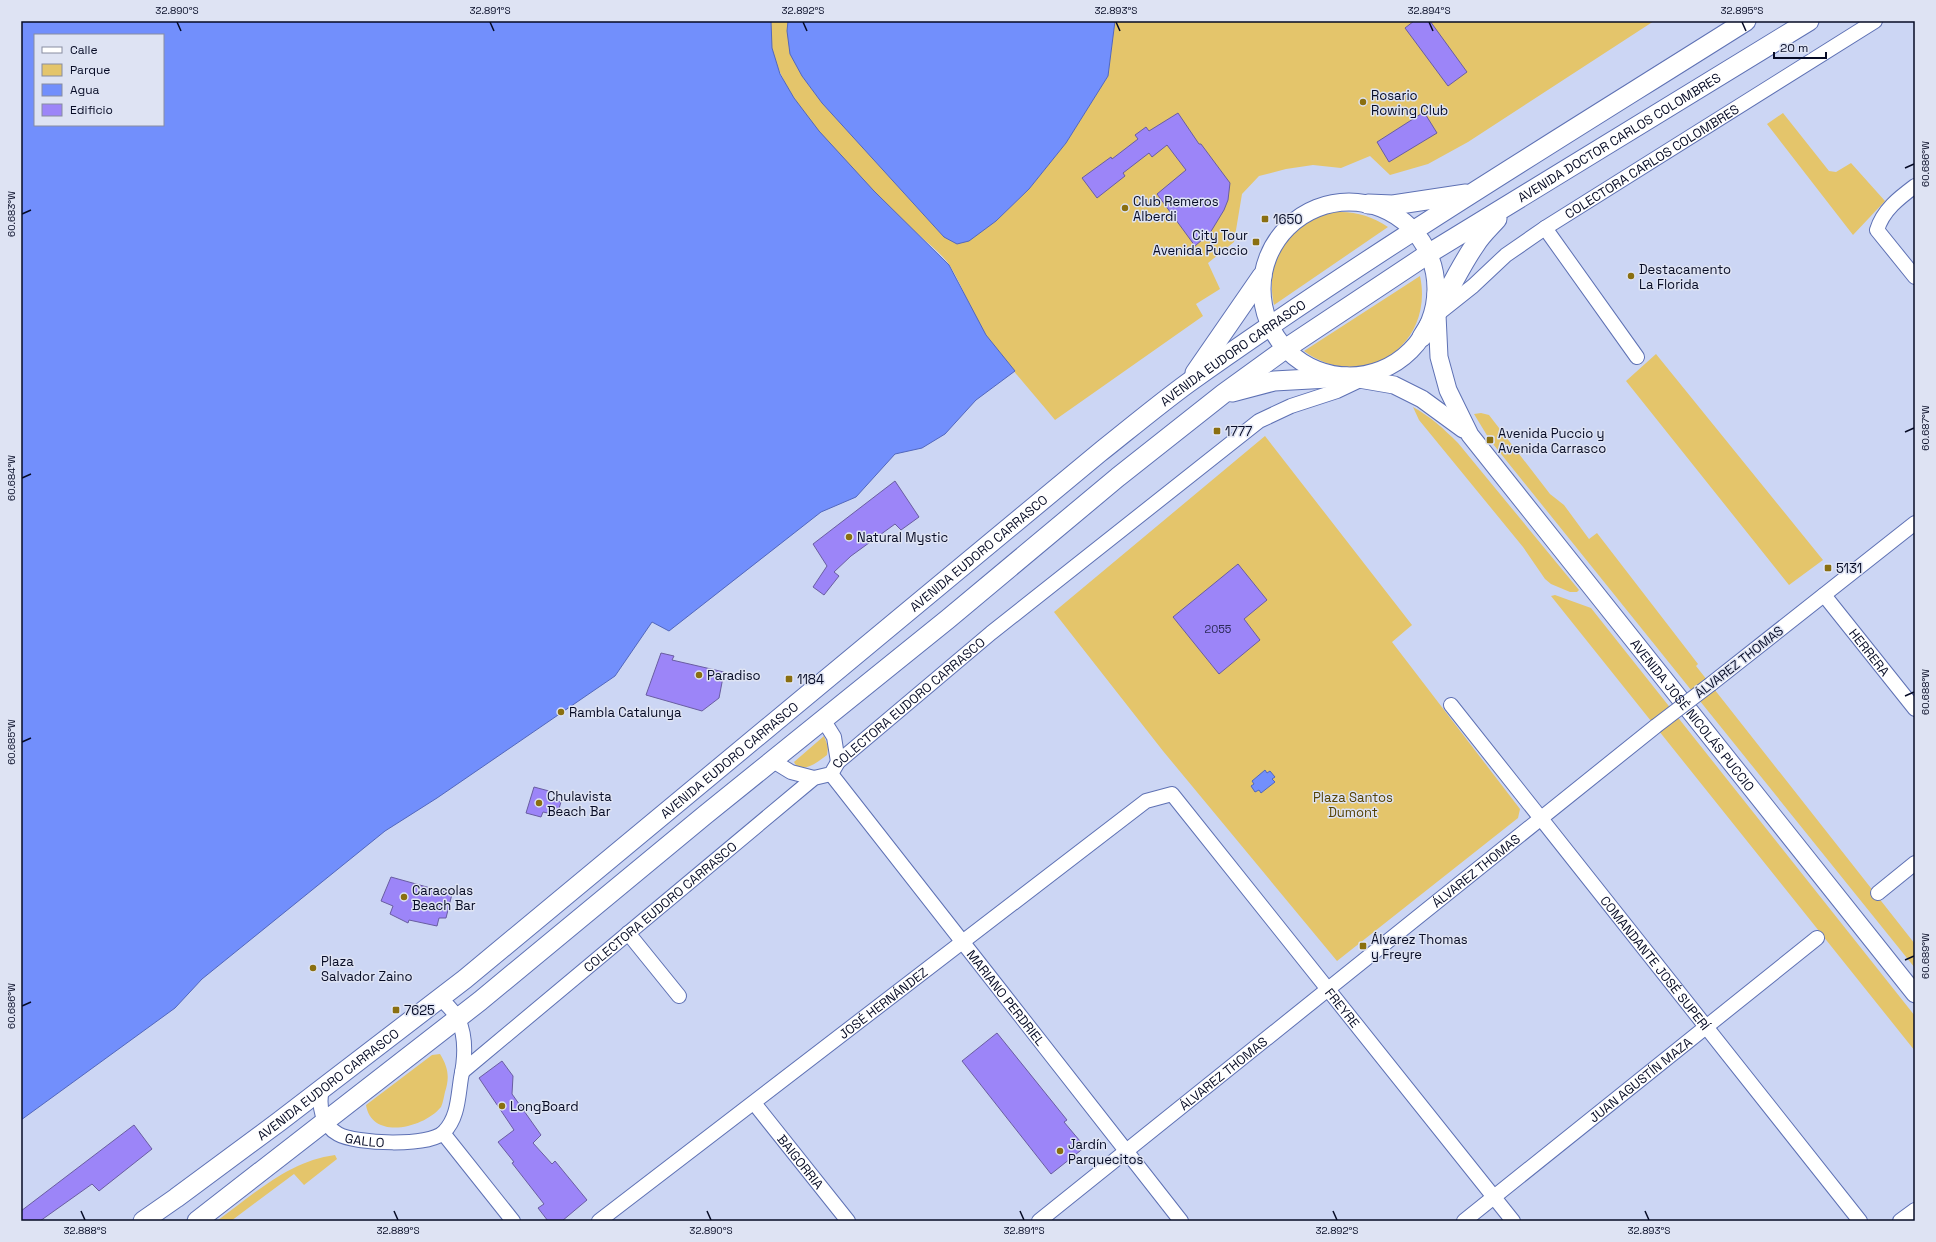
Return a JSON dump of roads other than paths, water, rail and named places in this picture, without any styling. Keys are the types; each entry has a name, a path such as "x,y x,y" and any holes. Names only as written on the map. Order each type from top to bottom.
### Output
{"main road":[{"path":"1413,231 1746,21"},
{"name":"AVENIDA DOCTOR CARLOS COLOMBRES","path":"1428,254 1809,21"},
{"path":"1368,204 1394,205 1474,193"},
{"path":"1422,337 1438,314 1459,271 1476,243 1508,206"},
{"name":"AVENIDA EUDORO CARRASCO","path":"143,1221 322,1089 440,998 1099,453 1187,384 1413,231"},
{"name":"AVENIDA EUDORO CARRASCO","path":"197,1221 457,1018 705,815 824,720 1118,477 1223,394 1285,349 1428,254"},
{"path":"1187,384 1262,276"},
{"path":"1223,394 1274,381 1350,381"}],"street":[{"name":"COLECTORA CARLOS COLOMBRES","path":"1438,314 1473,286 1506,255 1545,228 1875,21"},
{"path":"1915,186 1896,200 1881,218 1877,230 1915,277"},
{"name":"AVENIDA JOSÉ NICOLÁS PUCCIO","path":"1470,435 1422,399 1394,386 1350,381 1313,369 1285,349 1270,327 1262,302 1262,276 1269,253 1282,233 1299,217 1320,206 1344,202 1368,204 1392,214 1413,231 1428,254 1434,273 1438,314 1439,357 1448,390 1470,435 1915,994"},
{"path":"1545,228 1638,357"},
{"path":"1350,381 1377,372 1403,358 1422,337 1432,314 1436,294"},
{"name":"COLECTORA EUDORO CARRASCO","path":"462,1072 814,778 831,774 838,762 991,633 1258,421 1350,381 1394,386"},
{"name":"ÁLVAREZ THOMAS","path":"1039,1221 1540,818 1915,523"},
{"name":"HERRERA","path":"1824,595 1915,709"},
{"name":"COMANDANTE JOSÉ SUPERÍ","path":"1451,705 1860,1221"},
{"path":"824,720 834,737 838,762"},
{"path":"773,761 791,772 814,778"},
{"name":"MARIANO PERDRIEL","path":"831,774 1181,1221"},
{"name":"JOSÉ HERNÁNDEZ","path":"599,1221 1146,801 1172,794"},
{"name":"FREYRE","path":"1172,794 1513,1221"},
{"path":"1878,893 1915,863"},
{"path":"628,934 679,996"},
{"name":"JUAN AGUSTÍN MAZA","path":"1464,1221 1817,938"},
{"path":"440,998 457,1018 464,1038 465,1054 454,1118 443,1133 513,1221"},
{"path":"322,1089 320,1099 321,1112 325,1121"},
{"name":"BAIGORRIA","path":"754,1103 848,1221"},
{"name":"GALLO","path":"325,1121 337,1134 349,1139 406,1142 426,1140 443,1133"},
{"path":"1900,1221 1915,1210"}],"water":[{"path":"21,21 771,21 772,48 780,74 794,98 819,131 874,191 949,265 986,335 1015,371 976,400 945,434 922,448 895,454 856,497 821,512 669,631 652,622 615,676 437,798 385,831 202,979 175,1008 21,1120"},
{"path":"788,21 1115,21 1108,76 1066,143 1029,189 996,221 969,241 957,244 944,237 822,103 802,76 790,54 787,31"},
{"path":"1265,770 1267,773 1270,771 1275,777 1272,779 1275,782 1261,793 1259,790 1255,792 1251,786 1254,784 1252,781"}],"place":[{"name":"Rosario Rowing Club","path":"1363,102"},
{"name":"Club Remeros Alberdi","path":"1125,208"},
{"name":"1650","path":"1265,219"},
{"name":"City Tour Avenida Puccio","path":"1256,242"},
{"name":"Destacamento La Florida","path":"1631,276"},
{"name":"1777","path":"1217,431"},
{"name":"Avenida Puccio y Avenida Carrasco","path":"1490,440"},
{"name":"Natural Mystic","path":"849,537"},
{"name":"5131","path":"1828,568"},
{"name":"Paradiso","path":"699,675"},
{"name":"1184","path":"789,679"},
{"name":"Rambla Catalunya","path":"561,712"},
{"name":"Chulavista Beach Bar","path":"539,803"},
{"name":"Caracolas Beach Bar","path":"404,897"},
{"name":"Álvarez Thomas y Freyre","path":"1363,946"},
{"name":"Plaza Salvador Zaino","path":"313,968"},
{"name":"7625","path":"396,1010"},
{"name":"LongBoard","path":"502,1106"},
{"name":"Jardín Parquecitos","path":"1060,1151"}],"park label":[{"name":"Plaza Santos Dumont","path":"1353,804"}]}
